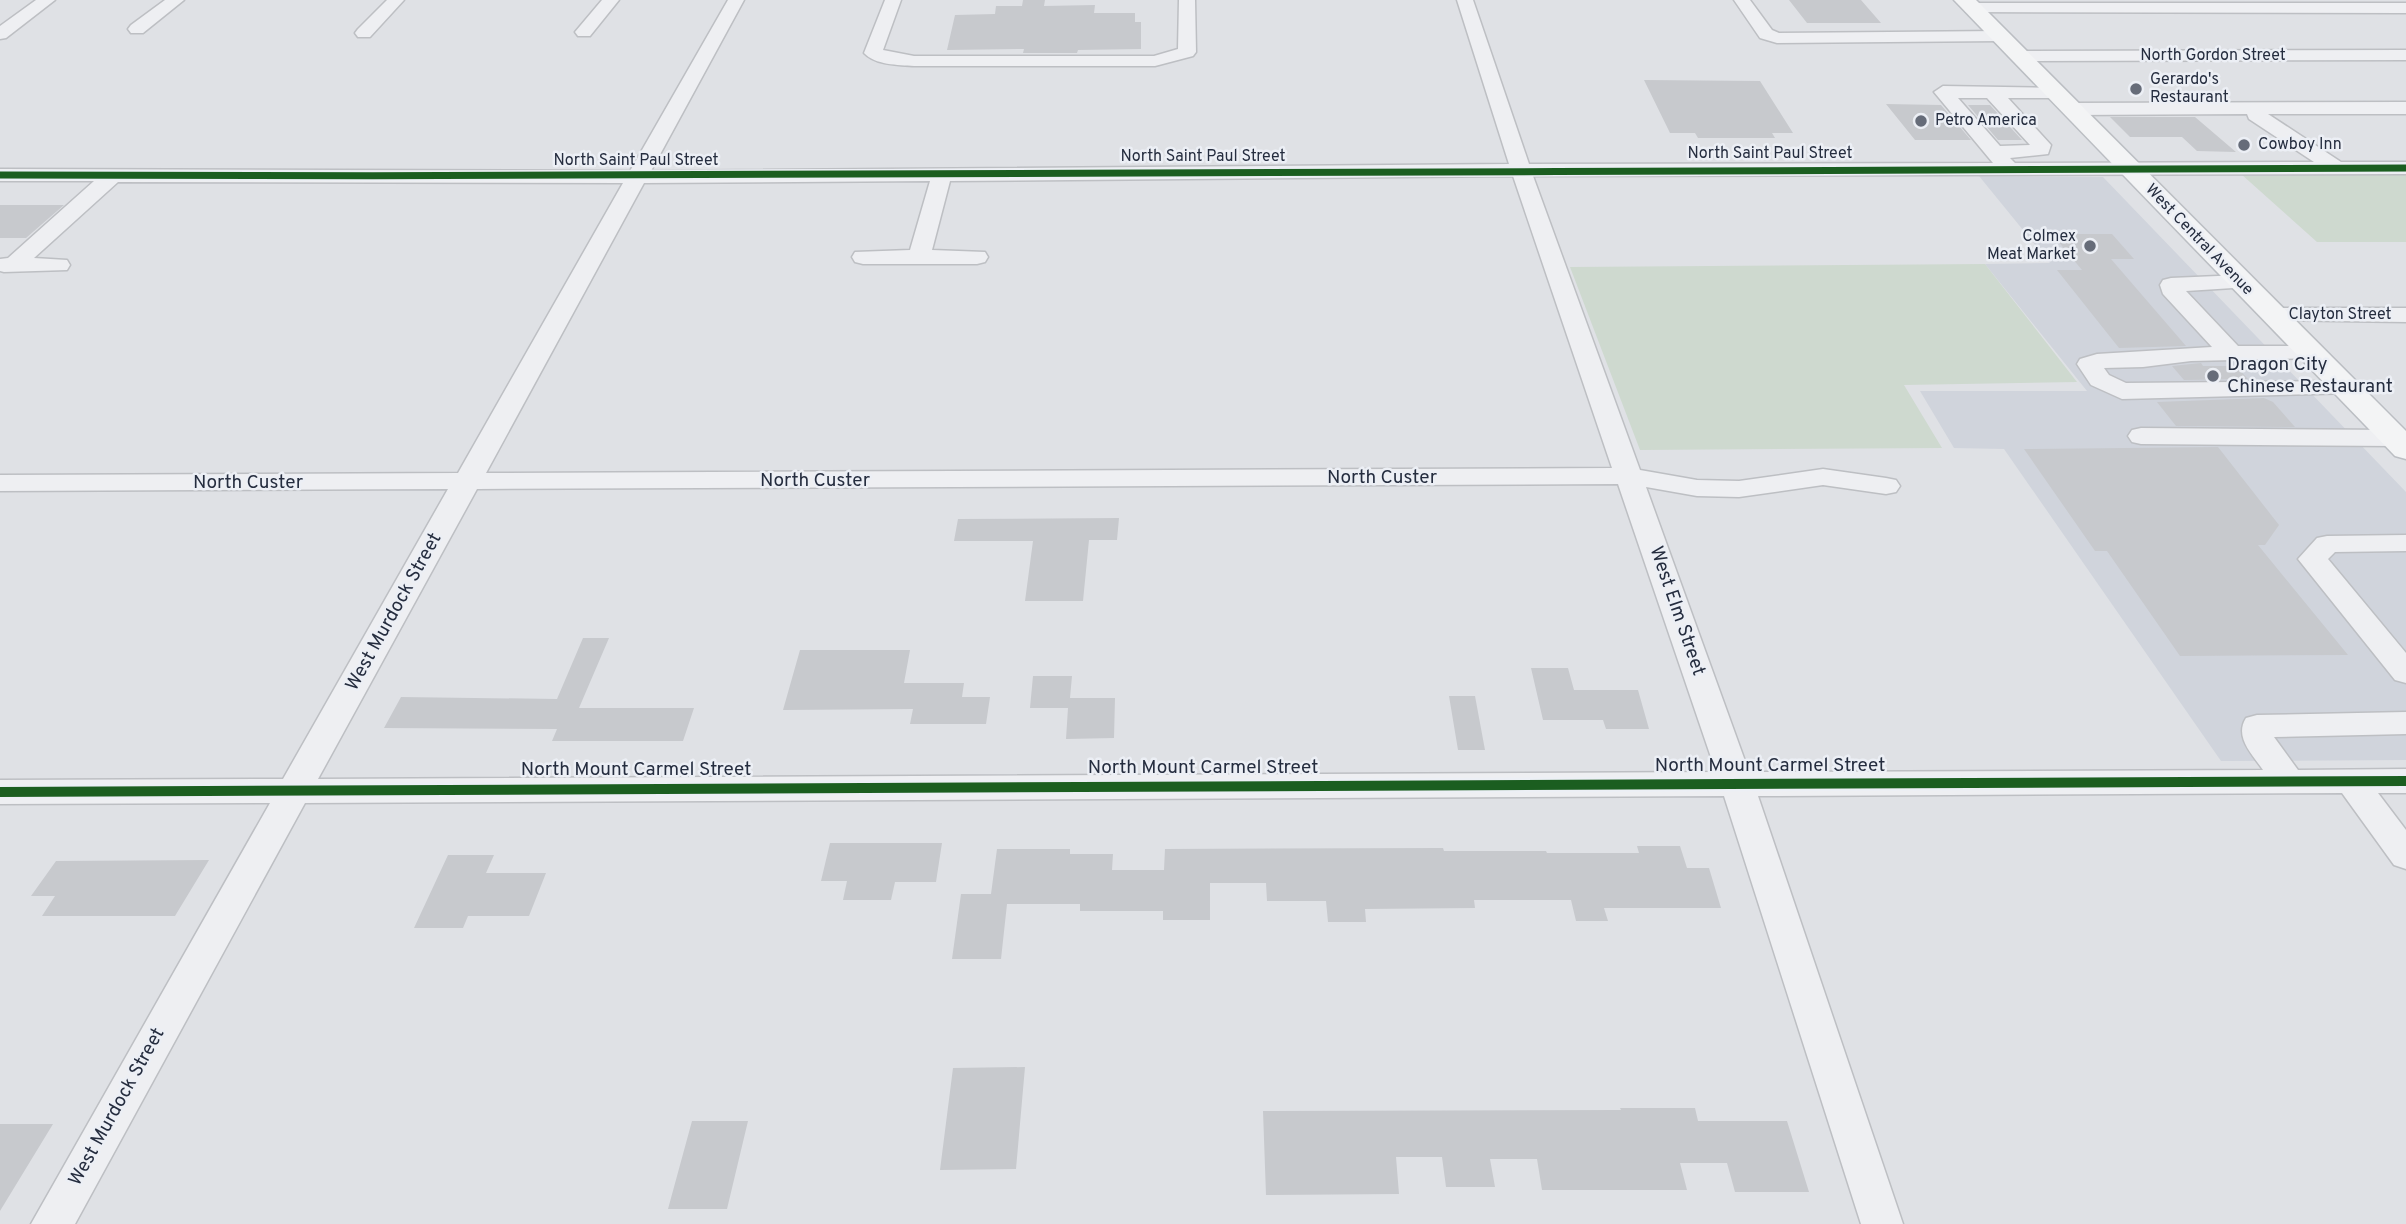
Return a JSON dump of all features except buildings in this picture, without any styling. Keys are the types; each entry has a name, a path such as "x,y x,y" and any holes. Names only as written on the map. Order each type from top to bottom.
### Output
{"main road":[{"name":"West Central Avenue","path":"1968,4 2400,444"}],"street":[{"path":"0,34 47,0"},
{"path":"137,29 176,0"},
{"path":"364,33 396,0"},
{"path":"584,32 611,0"},
{"name":"West Murdock Street","path":"52,1224 640,177 736,0"},
{"path":"893,0 873,53 887,58 914,61 1155,61 1174,58 1187,52 1186,0"},
{"name":"West Elm Street","path":"1465,0 1521,170 1737,784 1882,1224"},
{"path":"1742,0 1766,34 1777,38 2000,36"},
{"path":"1968,4 2406,8"},
{"name":"North Gordon Street","path":"2020,56 2406,55"},
{"path":"2009,169 1943,92 1992,92 2063,101 2406,108"},
{"path":"1992,92 2041,145 2042,150 1995,152"},
{"path":"2256,115 2336,168"},
{"name":"North Saint Paul Street","path":"0,175 640,177 1521,170 2406,168"},
{"path":"919,257 942,174"},
{"path":"7,265 34,246 113,176"},
{"path":"0,246 34,246"},
{"path":"863,257 977,257"},
{"path":"7,265 59,265"},
{"path":"2222,344 2171,289 2171,285 2241,282"},
{"name":"Clayton Street","path":"2273,315 2406,315"},
{"path":"2301,344 2222,344 2192,354 2096,361 2089,364 2100,380 2122,391 2345,387"},
{"path":"2141,436 2400,444"},
{"name":"North Custer","path":"0,484 1630,476 1697,488 1739,489 1823,477 1886,486"},
{"path":"2406,543 2327,544 2312,559 2406,673"},
{"path":"2288,782 2257,736 2258,726 2406,723"},
{"path":"2351,781 2406,856"},
{"name":"North Mount Carmel Street","path":"0,792 2406,781"}],"shaded area":[{"path":"2241,174 2406,175 2406,242 2317,242"},
{"path":"1979,176 2103,177 2406,492 2406,760 2221,761 2004,449 1954,448 1920,391 2087,391 1985,264 2050,263"},
{"path":"1985,264 2077,382 1904,385 1942,448 1640,450 1570,267"}],"cycle path":[{"path":"0,175 640,177 1521,170 2406,168"},
{"path":"0,792 2406,781"}],"place":[{"name":"Gerardo's Restaurant","path":"2136,89"},
{"name":"Petro America","path":"1921,121"},
{"name":"Cowboy Inn","path":"2244,145"},
{"name":"Colmex Meat Market","path":"2090,246"},
{"name":"Dragon City Chinese Restaurant","path":"2213,376"}]}
